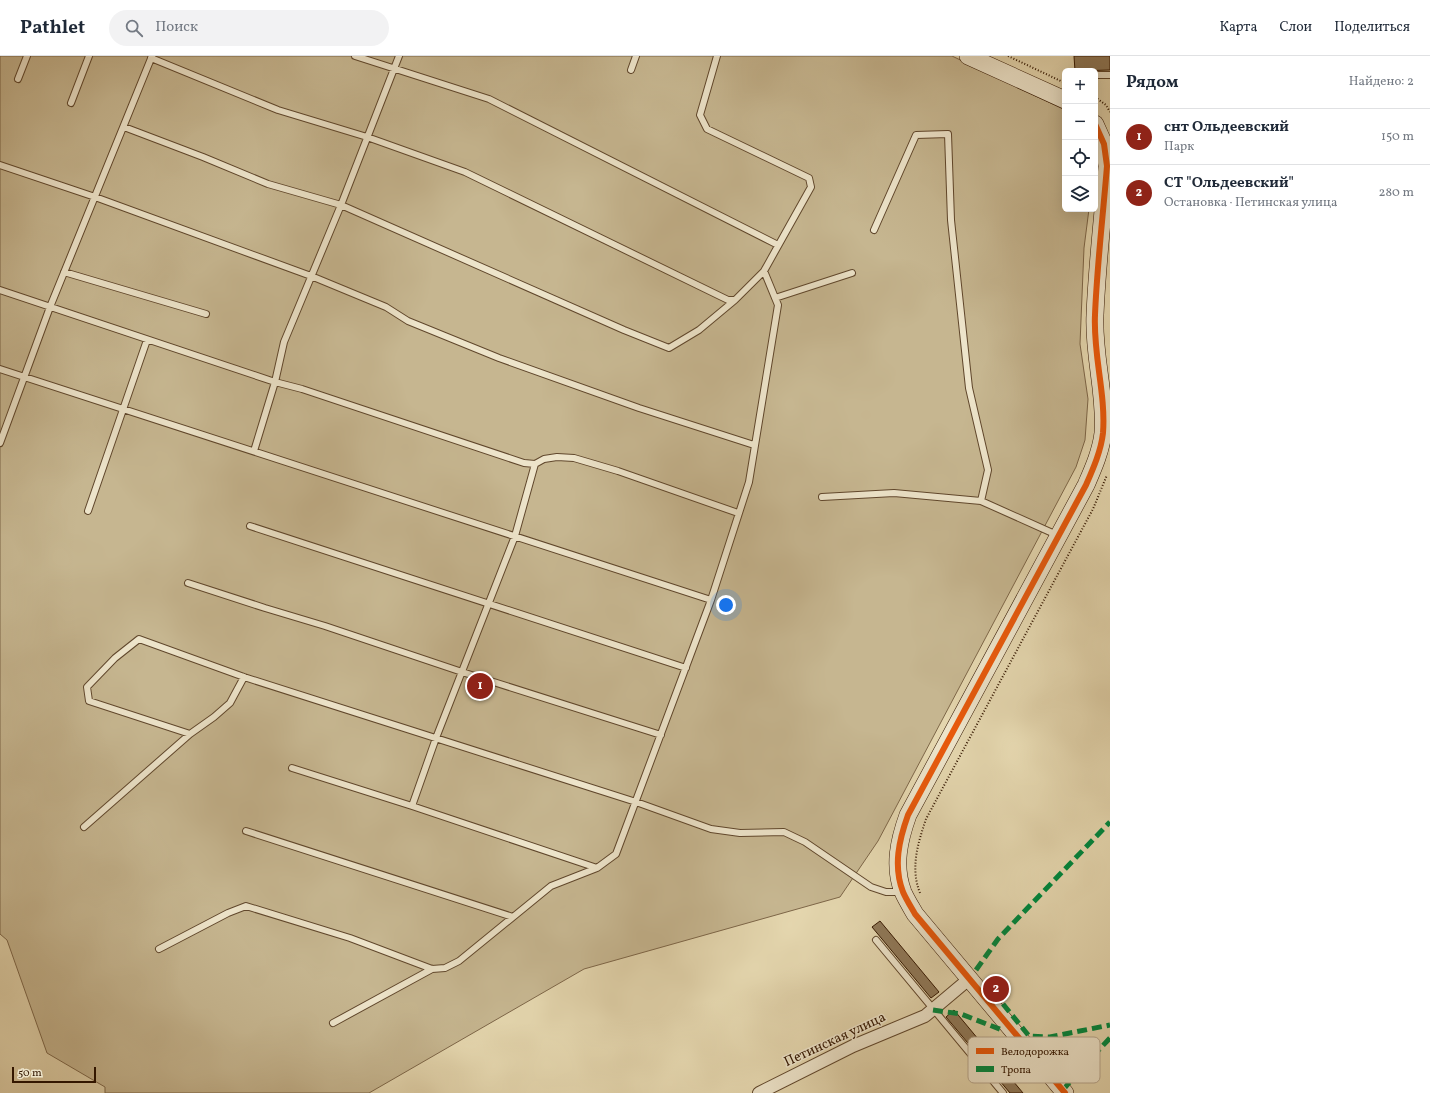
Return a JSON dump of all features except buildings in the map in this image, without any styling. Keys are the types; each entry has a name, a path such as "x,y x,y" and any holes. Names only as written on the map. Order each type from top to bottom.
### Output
{"street":[{"path":"970,56 1062,99"},
{"path":"1018,1037 915,914 903,892 899,878 898,857 900,837 908,815 1086,485 1106,439 1096,355 1095,316 1107,166 1107,143 1098,129"},
{"name":"Петинская улица","path":"759,1093 854,1046 929,1013 970,979"},
{"path":"1057,1083 1065,1093"}],"lane":[{"path":"18,79 27,56"},
{"path":"71,103 89,56"},
{"path":"355,56 489,99 778,245"},
{"path":"254,451 275,382 284,342 341,205 400,56"},
{"path":"631,70 636,56"},
{"path":"124,127 268,184 341,205 624,330 669,348 699,330 735,300 764,271 811,187 809,178 707,129 700,115 717,56"},
{"path":"0,443 64,272 152,57 278,110 367,137 465,172 728,300 735,300"},
{"path":"1098,75 1110,75"},
{"path":"874,230 916,135 948,134 951,220 969,388 988,470 981,501"},
{"path":"0,165 95,197 311,276 386,307 408,321 499,358 639,408 754,445"},
{"path":"333,1023 432,969 445,968 459,961 551,886 597,868 616,854 711,600 738,512 749,482 778,305 764,271"},
{"path":"64,272 206,314"},
{"path":"775,298 852,273"},
{"path":"0,290 50,308 275,382 302,389 524,463 535,464 544,459 557,457 574,458 624,473 738,512"},
{"path":"88,511 147,340"},
{"path":"0,369 711,600"},
{"path":"412,806 436,738 514,536 535,464"},
{"path":"822,497 894,493 981,501 1059,536"},
{"path":"250,526 686,668"},
{"path":"188,583 661,735"},
{"path":"190,734 89,701 87,686 115,658 139,639 244,677 636,802 711,829 740,833 784,832 805,842 871,887 886,892 903,892"},
{"path":"84,827 190,734 214,717 230,703 244,677"},
{"path":"292,768 412,806 597,868"},
{"path":"246,831 512,917"},
{"path":"159,949 246,906 350,938 432,969"},
{"path":"876,940 929,1013 968,1055"},
{"path":"994,1083 1003,1093"}],"path":[{"path":"1008,56 1062,82"},
{"path":"1098,100 1106,105 1110,112"},
{"path":"921,894 918,887 915,865 918,842 926,819 1093,509 1108,470"}],"shaded area":[{"path":"0,56 952,56 1062,109 1062,212 1089,212 1084,248 1080,344 1088,399 1085,440 1076,467 878,841 840,897 584,969 369,1093 105,1093 105,1087 47,1053 7,940 0,934"}],"marked path":[{"path":"976,970 998,939 1110,822"},
{"path":"1003,1004 1029,1036 1050,1037 1110,1025"},
{"path":"933,1010 961,1014 1002,1030"},
{"path":"1100,1049 1110,1038"},
{"path":"1063,1090 1069,1083"}],"cycle path":[{"path":"1018,1037 915,914 903,892 900,882 898,873 898,853 908,815 1086,485 1100,446 1103,433 1103,404 1096,345 1095,315 1107,166 1104,144 1098,131"},
{"path":"1057,1083 1065,1093"}],"place":[{"name":"снт Ольдеевский","path":"480,686"},
{"name":"СТ \"Ольдеевский\"","path":"996,989"}]}
